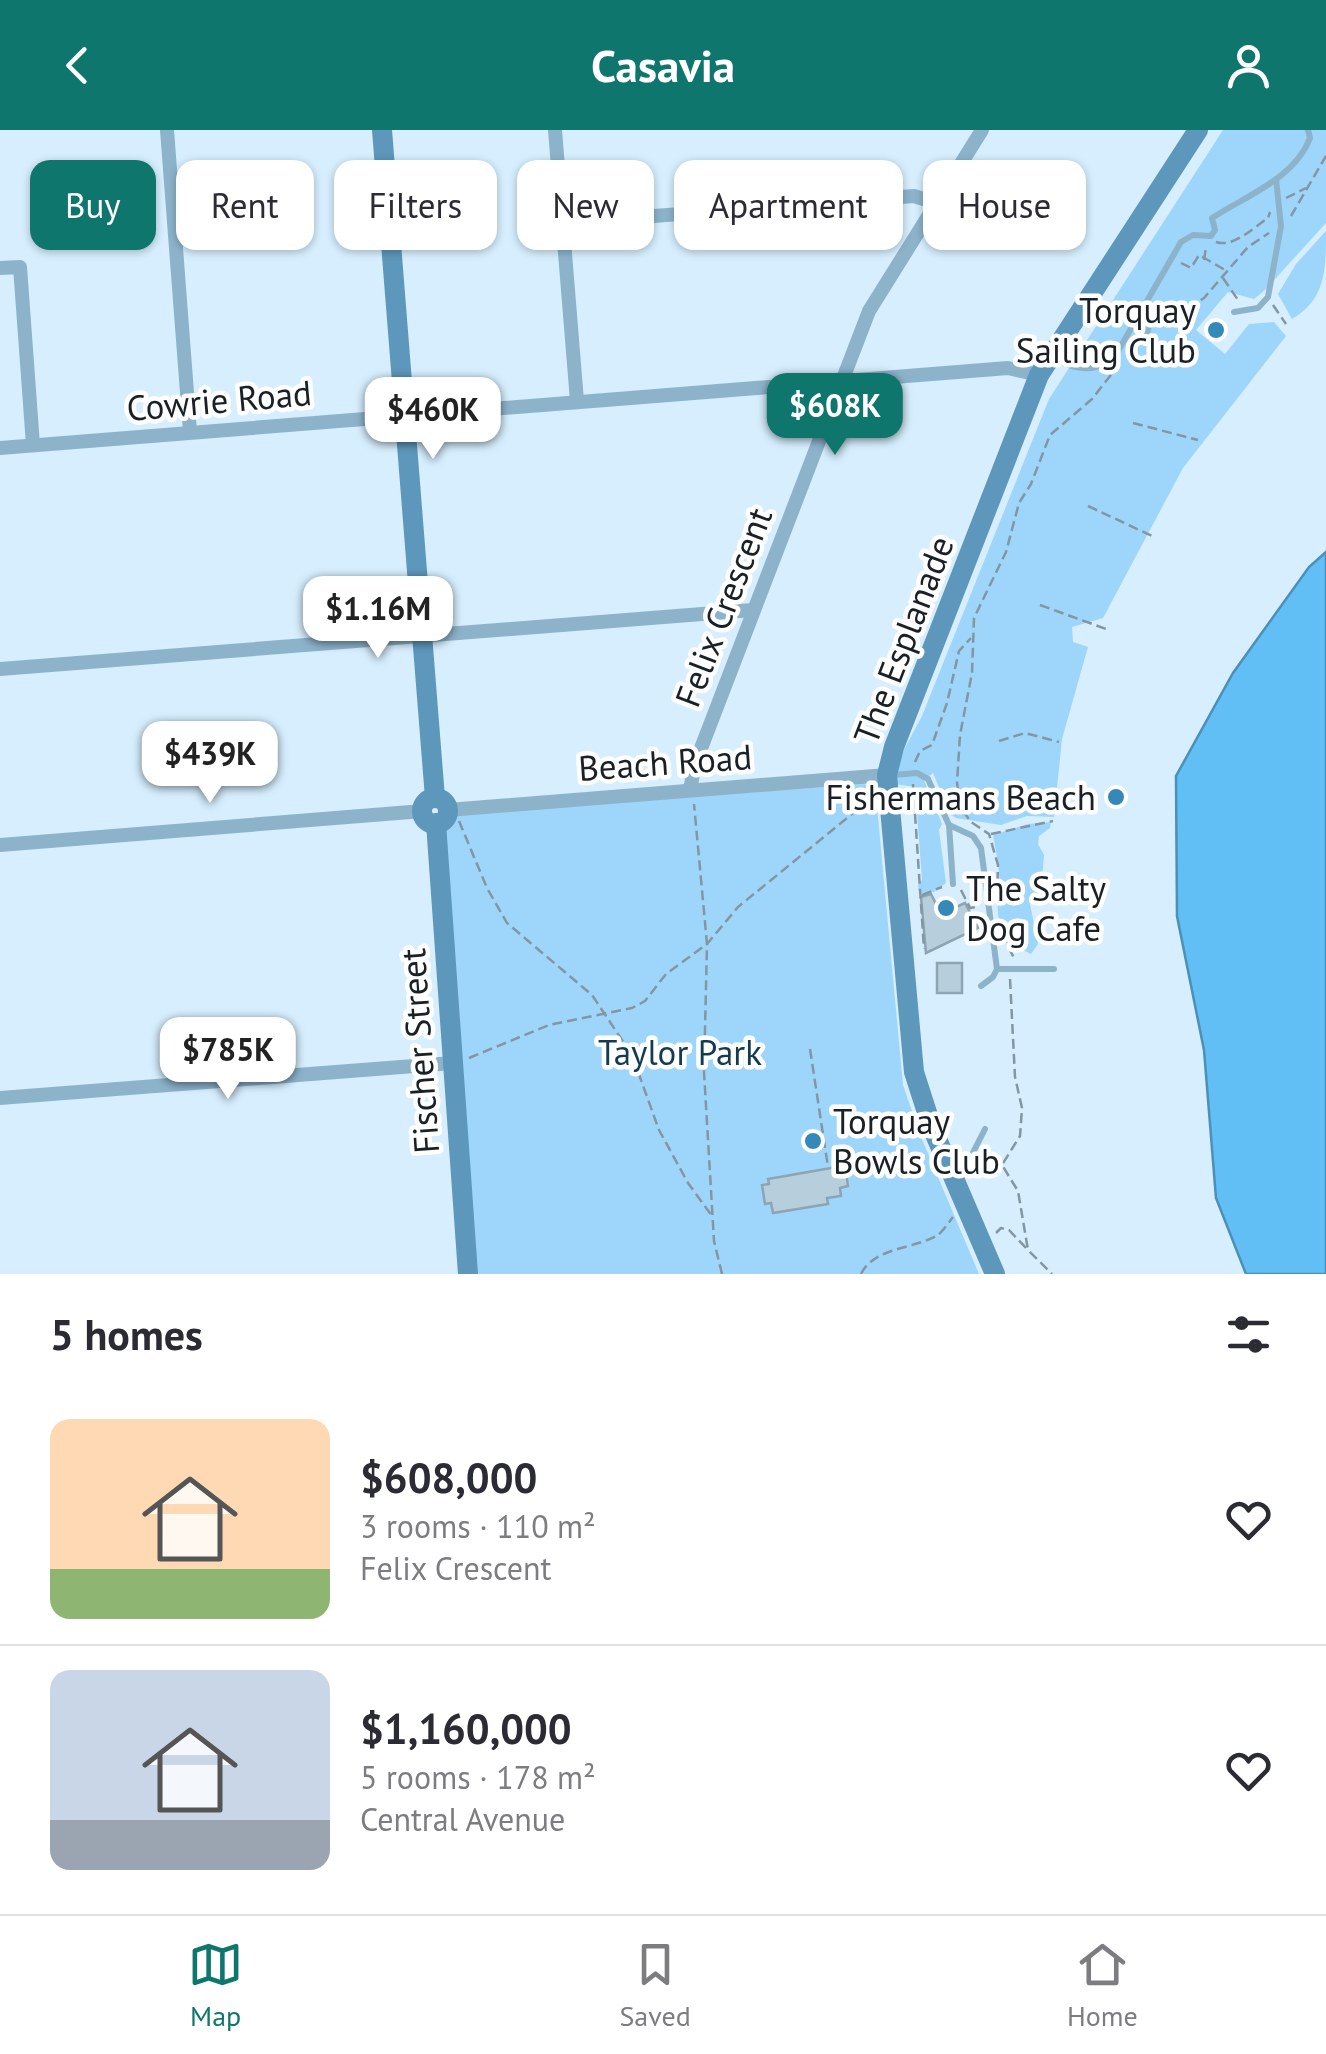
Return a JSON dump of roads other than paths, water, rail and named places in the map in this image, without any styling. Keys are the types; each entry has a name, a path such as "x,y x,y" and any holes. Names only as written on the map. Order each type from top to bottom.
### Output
{"street":[{"path":"167,130 190,432"},
{"name":"Fischer Street","path":"382,130 422,636 440,810 468,1274"},
{"path":"556,130 558,160"},
{"name":"Felix Crescent","path":"963,160 982,130"},
{"name":"The Esplanade","path":"995,1274 924,1106 914,1072 879,783 1039,376 1198,130"},
{"path":"654,216 914,196 923,199"},
{"name":"Felix Crescent","path":"692,790 695,764 869,311 923,224"},
{"path":"565,250 577,401"},
{"path":"0,268 20,267 33,445"},
{"name":"Cowrie Road","path":"0,448 1008,368 1039,376"},
{"path":"0,669 753,610"},
{"name":"Beach Road","path":"0,845 692,790 879,783"},
{"path":"0,1098 453,1063"}],"lane":[{"path":"1051,356 1072,368 1106,364 1114,358 1181,242 1190,236 1209,237 1214,230 1212,218 1276,179 1297,161 1310,138 1308,130"},
{"path":"1234,312 1258,308 1268,297 1281,226 1276,179"},
{"path":"1146,339 1152,311 1148,300"},
{"path":"879,783 916,773 928,778 949,825 953,884"},
{"path":"949,825 973,836 980,848 998,969 981,986"},
{"path":"998,969 1054,969"},
{"path":"958,1187 962,1170 985,1128"}],"place":[{"name":"Torquay Sailing Club","path":"1216,330"},
{"name":"Fishermans Beach","path":"1116,797"},
{"name":"The Salty Dog Cafe","path":"946,908"},
{"name":"Torquay Bowls Club","path":"813,1141"}],"park label":[{"name":"Taylor Park","path":"680,1052"}]}
